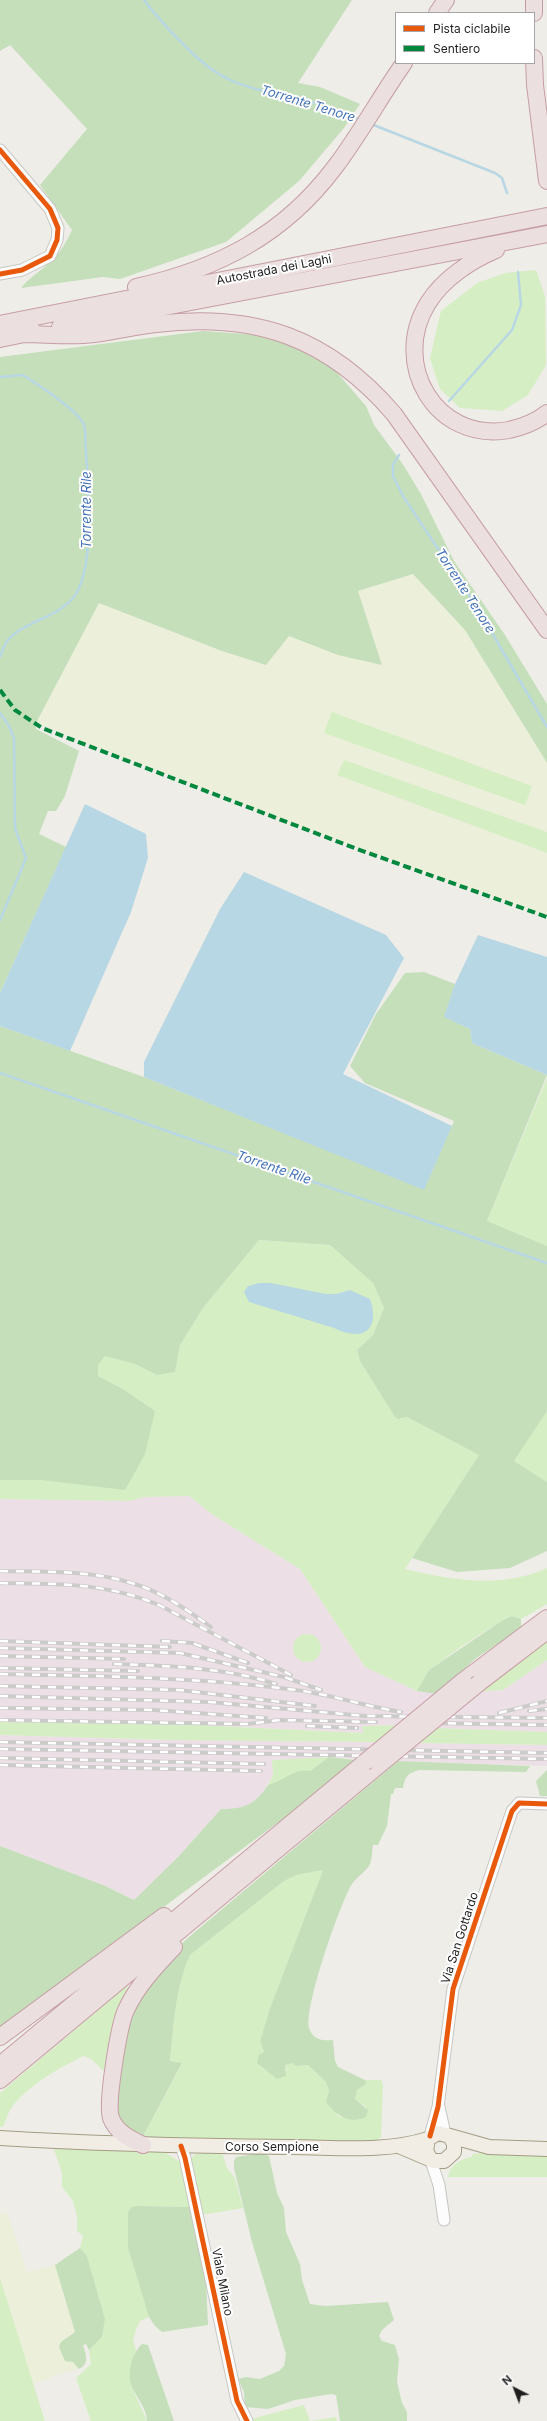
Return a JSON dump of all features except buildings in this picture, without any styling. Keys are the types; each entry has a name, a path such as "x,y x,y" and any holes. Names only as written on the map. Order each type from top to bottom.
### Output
{"highway":[{"path":"438,12 446,0"},
{"path":"534,0 534,12"},
{"path":"23,327 92,297 176,276 232,256 280,225 302,206 335,167 403,64"},
{"path":"534,64 536,93 547,181"},
{"name":"Autostrada dei Laghi","path":"0,339 23,327 547,216"},
{"name":"Autostrada dei Laghi","path":"0,324 23,327 516,241 547,234"},
{"path":"516,241 483,255 460,270 441,286 428,303 420,320 414,342 415,362 420,383 429,399 442,414 476,431 497,431 518,428 535,422 547,413"},
{"path":"23,327 93,334 157,324 194,321 226,322 282,333 318,348 337,360 369,385 394,414 547,630"},
{"path":"372,1764 463,1681 547,1618"},
{"path":"0,2080 254,1862 372,1764 547,1632"},
{"path":"0,2037 189,1898 254,1862"},
{"path":"0,2065 254,1862"},
{"path":"143,2145 117,2129 111,2118 109,2103 118,2040 125,2011 140,1985 254,1862"}],"main road":[{"path":"489,2147 450,2157 439,2162 430,2158 425,2147 429,2137 438,2133 489,2147 547,2149"},
{"path":"447,2135 454,2148 450,2157"},
{"name":"Corso Sempione","path":"143,2145 400,2147 429,2137"},
{"path":"0,2138 143,2145"},
{"name":"Corso Sempione","path":"400,2147 430,2158"}],"street":[{"path":"0,150 50,209 58,228 58,240 50,256 22,270 0,274"},
{"name":"Via San Gottardo","path":"429,2137 438,2107 453,1989 512,1811 519,1803 547,1804"},
{"name":"Via San Gottardo","path":"438,2107 447,2135"},
{"name":"Viale Milano","path":"181,2146 187,2165 234,2388 247,2421"},
{"path":"439,2184 450,2157"},
{"path":"430,2158 439,2184 444,2220"}],"shaded area":[{"path":"189,1496 213,1515 300,1569 365,1667 437,1694 397,1725 363,1726 363,1733 196,1725 0,1722 0,1499 131,1501 143,1497"},
{"path":"547,1660 547,1732 435,1728 477,1692 503,1690"},
{"path":"0,1735 170,1740 377,1742 355,1760 344,1757 272,1760 273,1776 260,1796 242,1809 221,1809 179,1856 134,1900 103,1885 0,1846"},
{"path":"417,1743 547,1745 547,1766 398,1761"}],"green space":[{"path":"0,0 352,0 298,83 320,87 360,104 344,128 299,181 226,242 120,279 103,277 21,288 58,254 72,230 40,185 87,129 10,45 0,51"},
{"path":"536,270 545,296 546,365 528,395 502,411 460,408 440,389 430,358 441,311 477,283 505,273"},
{"path":"203,331 273,336 327,361 366,406 374,425 402,463 421,494 454,561 505,635 547,704 547,763 465,630 413,574 358,591 382,665 338,655 289,636 266,665 222,651 99,603 36,723 36,729 79,751 65,796 56,811 48,811 39,834 66,847 0,993 0,357"},
{"path":"413,574 465,630 547,763 547,832 344,760 337,775 547,853 547,917 294,825 36,723 99,603 222,651 266,665 288,636 382,665 358,591"},
{"path":"332,712 532,786 525,805 324,733"},
{"path":"344,760 547,832 547,853 337,775"},
{"path":"424,972 455,984 445,1017 470,1029 472,1043 547,1075 487,1221 547,1246 547,1411 514,1461 547,1482 547,1551 510,1568 457,1572 412,1558 479,1455 407,1417 398,1419 395,1417 360,1361 357,1350 373,1335 384,1308 373,1283 330,1245 259,1240 203,1308 180,1345 175,1372 157,1375 135,1364 105,1356 98,1365 98,1376 123,1389 155,1411 145,1454 125,1490 41,1480 0,1480 0,1026 144,1077 424,1189 454,1121 365,1083 350,1066 376,1014 405,973"},
{"path":"547,1078 547,1246 487,1221"},
{"path":"259,1240 330,1245 373,1283 384,1308 373,1335 357,1350 360,1361 395,1417 401,1419 407,1417 479,1455 405,1569 459,1579 495,1580 512,1579 530,1575 547,1568 547,1604 521,1619 512,1616 503,1620 462,1646 429,1670 417,1691 365,1667 300,1569 213,1515 189,1496 143,1497 131,1501 0,1499 0,1480 41,1480 155,1411 123,1389 98,1376 98,1365 105,1355 135,1364 157,1375 175,1372 180,1345 203,1308"},
{"path":"547,1411 547,1482 514,1461"},
{"path":"512,1616 521,1619 521,1628 475,1659 437,1694 417,1691 429,1670 503,1620"},
{"path":"307,1634 317,1638 321,1648 317,1658 307,1662 297,1658 293,1648 297,1638"},
{"path":"547,1638 547,1660 503,1690 477,1692"},
{"path":"0,1722 196,1725 363,1733 362,1726 397,1725 377,1742 170,1740 0,1735"},
{"path":"435,1728 547,1732 547,1745 417,1743"},
{"path":"329,1757 310,1771 295,1773 278,1783 268,1785 273,1775 272,1760"},
{"path":"329,1757 355,1760 284,1818 0,2028 0,1846 103,1885 134,1900 179,1856 221,1809 243,1807 258,1797 268,1785 294,1773 310,1771"},
{"path":"398,1761 530,1766 526,1772 419,1770 412,1772 408,1776 403,1788 395,1788 393,1794 391,1794 387,1826 378,1845 373,1845 369,1866 352,1884 332,1932 317,1978 309,2017 309,2028 315,2037 322,2040 333,2040 335,2061 338,2067 365,2080 366,2084 357,2090 355,2099 368,2110 366,2117 354,2120 343,2117 334,2111 326,2102 329,2091 326,2082 308,2065 296,2066 292,2063 285,2065 286,2076 277,2079 257,2063 259,2055 264,2052 260,2041 270,2008 323,1870 296,1875 284,1881 190,1955 178,1994 170,2061 182,2063 142,2138 130,2134 113,2113 127,2014 174,1951"},
{"path":"547,1770 547,1796 540,1796 536,1781"},
{"path":"323,1870 270,2008 260,2041 264,2052 261,2067 269,2072 287,2071 284,2065 292,2063 296,2066 308,2065 326,2082 338,2116 360,2120 366,2107 355,2099 357,2090 366,2084 365,2080 381,2080 383,2085 381,2137 376,2141 371,2142 142,2138 182,2064 170,2061 178,1994 190,1955 284,1881 296,1875"},
{"path":"128,1985 104,2071 91,2059 83,2056 55,2071 21,2096 9,2112 3,2127 0,2127 0,2093"},
{"path":"53,2147 164,2152 182,2163 190,2207 137,2206 128,2212 128,2248 149,2317 140,2321 133,2340 136,2350 130,2372 131,2385 147,2421 91,2421 76,2378 91,2364 89,2350 102,2337 105,2319 87,2256 80,2248 83,2236 77,2231 77,2217 73,2201 62,2187 62,2173"},
{"path":"222,2152 227,2168 235,2178 243,2208 201,2215 190,2160 195,2154"},
{"path":"495,2152 547,2153 547,2177 448,2177 451,2169 456,2163 463,2159 472,2157 472,2154"},
{"path":"261,2153 269,2156 277,2193 284,2208 286,2232 300,2264 302,2280 310,2304 325,2306 388,2302 394,2320 382,2330 379,2336 382,2341 395,2345 399,2359 397,2382 402,2403 407,2412 407,2421 340,2421 336,2395 331,2394 295,2400 268,2409 245,2407 244,2392 238,2379 246,2377 260,2379 279,2371 284,2366 286,2354 252,2242 234,2168 234,2161 236,2157"},
{"path":"132,2207 190,2207 206,2282 208,2325 162,2332 155,2326 149,2317 128,2248 128,2212"},
{"path":"7,2212 27,2272 55,2265 75,2332 61,2342 69,2362 73,2362 79,2369 52,2376 52,2378 33,2384 0,2278 0,2214"},
{"path":"80,2248 87,2256 105,2319 102,2337 89,2350 86,2344 83,2345 86,2361 85,2364 79,2369 73,2362 65,2361 59,2347 61,2342 75,2332 55,2265"},
{"path":"0,2278 45,2421 0,2421"},
{"path":"142,2344 148,2345 174,2421 147,2421 144,2408 132,2387 130,2382 131,2364 135,2353"},
{"path":"304,2405 310,2421 252,2421 251,2419"},
{"path":"336,2417 337,2421 310,2421"}],"water":[{"path":"85,804 146,834 148,858 131,912 70,1051 0,1026 0,993"},
{"path":"244,872 386,935 404,958 343,1074 452,1126 424,1190 144,1077 144,1062 220,909"},
{"path":"478,935 547,957 547,1075 472,1043 470,1029 444,1017 455,984"},
{"path":"259,1283 271,1283 326,1294 336,1294 350,1290 370,1299 373,1310 371,1326 367,1331 353,1334 249,1302 244,1292 248,1286"}],"waterway":[{"name":"Torrente Tenore","path":"144,0 187,48 205,65 214,71 236,83 316,103 361,120"},
{"name":"Torrente Tenore","path":"371,124 495,173 502,178 507,193"},
{"name":"Torrente Tenore","path":"449,401 512,330 521,305 518,272"},
{"name":"Torrente Rile","path":"0,377 23,375 66,405 80,419 84,425 89,506 88,549 85,568 80,585 73,598 57,611 14,634 3,648 0,657"},
{"name":"Torrente Tenore","path":"399,455 393,465 393,476 403,496 478,609 547,727"},
{"name":"Torrente Rile","path":"0,713 9,726 14,738 15,828 26,858 0,920"},
{"name":"Torrente Rile","path":"0,1073 547,1263"}],"railway":[{"path":"0,1571 96,1575 128,1582 139,1585 161,1595 182,1607 211,1627"},
{"path":"0,1583 61,1584 100,1588 139,1597 159,1605 291,1675"},
{"path":"0,1641 170,1647"},
{"path":"162,1641 192,1643 248,1663"},
{"path":"0,1648 180,1653 284,1677 321,1690"},
{"path":"0,1656 124,1659"},
{"path":"114,1664 196,1668 236,1674 276,1684"},
{"path":"0,1668 138,1671"},
{"path":"0,1674 144,1678 252,1685 317,1693 401,1712"},
{"path":"0,1686 179,1690 315,1706"},
{"path":"0,1696 209,1702 365,1716 547,1718"},
{"path":"499,1713 547,1701"},
{"path":"0,1708 154,1710 266,1718"},
{"path":"529,1711 547,1709"},
{"path":"0,1720 247,1724 280,1720 376,1722"},
{"path":"432,1723 547,1725"},
{"path":"307,1726 357,1728"},
{"path":"0,1742 547,1753"},
{"path":"0,1749 547,1759"},
{"path":"0,1758 264,1764"},
{"path":"0,1765 261,1771"}],"marked path":[{"path":"0,690 15,710 42,728 357,849 547,917"}],"cycle path":[{"path":"0,150 50,209 58,228 57,240 50,256 22,270 0,274"},
{"path":"430,2136 438,2107 453,1989 512,1811 519,1803 547,1804"},
{"path":"181,2146 185,2158 237,2401 247,2421"}]}
